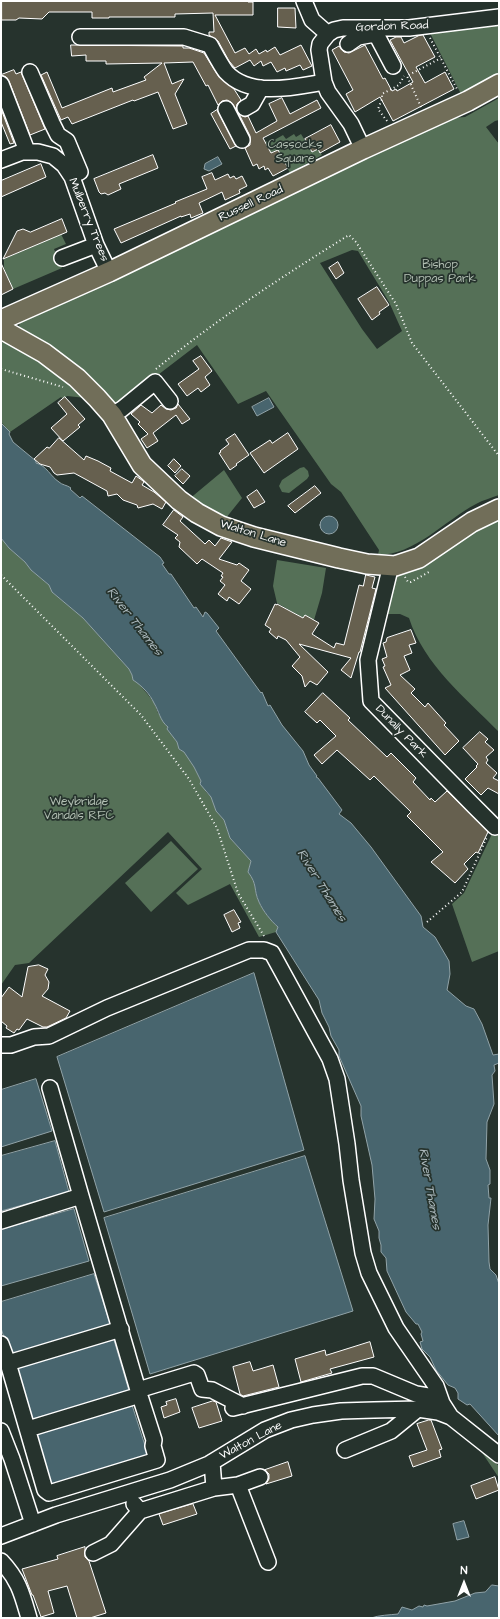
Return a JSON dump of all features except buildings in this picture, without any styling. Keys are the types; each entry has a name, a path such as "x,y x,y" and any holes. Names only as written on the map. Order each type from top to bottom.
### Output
{"main road":[{"name":"Russell Road","path":"1,320 108,272 363,149 462,104 499,84"},
{"name":"Walton Lane","path":"1,323 5,331 44,353 77,378 98,398 112,415 142,464 179,500 197,513 221,526 254,537 339,558 368,564 391,565 405,563 419,558 472,522 499,509"}],"street":[{"path":"304,1 312,20 328,34 323,39 319,50 324,82 328,92 350,124 363,149"},
{"name":"Gordon Road","path":"328,34 334,30 342,28 376,31 499,17"},
{"path":"348,44 358,38 376,31 392,66"},
{"path":"80,37 184,37 210,45 227,72 239,81 261,88 285,89 324,82"},
{"path":"30,72 58,135 68,141 69,161 80,172"},
{"path":"1,84 27,151"},
{"path":"242,140 234,111 252,104 261,88"},
{"name":"Mulberry Trees","path":"1,160 27,151 38,152 69,161 72,177 96,245 108,272"},
{"path":"62,258 96,245"},
{"path":"112,415 122,409 155,382 170,401"},
{"name":"Dunally Park","path":"391,565 368,660 371,701 494,826"},
{"path":"1,1045 12,1045 34,1037 49,1036 107,1008 249,950 264,950 272,953 330,1059 337,1079 363,1253 369,1273 396,1328 436,1386 442,1403 451,1417"},
{"path":"1,1344 46,1490 49,1493 54,1493 157,1460 153,1446 154,1440 50,1088"},
{"path":"1,1221 81,1196"},
{"path":"8,1363 121,1329"},
{"path":"28,1429 194,1373 197,1375 202,1389 212,1390 243,1406"},
{"path":"228,1410 362,1376 373,1376 416,1394 428,1396 442,1403"},
{"path":"345,1450 391,1431 418,1409"},
{"name":"Walton Lane","path":"1,1536 56,1515 170,1480 212,1462 265,1430 291,1420 313,1415 341,1411 418,1409 438,1412 451,1417 499,1455"},
{"path":"1,1431 12,1459 33,1524"},
{"path":"212,1462 214,1488"},
{"path":"93,1553 111,1544 140,1511 214,1488 238,1485 260,1477"},
{"path":"238,1485 268,1562"},
{"path":"128,1493 140,1511"},
{"path":"1,1561 18,1583 29,1618"}],"path":[{"path":"424,26 459,93"},
{"path":"422,110 407,76 441,58"},
{"path":"388,122 378,109 382,99 382,94 399,85 404,76"},
{"path":"150,386 152,373 190,341 295,268 349,235 356,242 396,304 412,342 499,456"},
{"path":"1,369 68,389"},
{"path":"1,575 141,715 189,779 216,828 238,893 272,953"},
{"path":"427,922 462,892 494,826"}],"green space":[{"path":"499,22 499,78 462,96 429,31"},
{"name":"Bishop Duppas Park","path":"499,98 499,120 486,127 499,144 499,495 484,500 464,511 417,543 392,554 378,555 379,550 341,492 331,484 266,391 238,404 197,345 120,404 107,401 22,333 19,326 21,319 364,158 453,118 465,117","holes":["352,250 358,251 389,302 402,331 377,349 362,329 320,263"]},
{"name":"Cassocks Square","path":"294,134 296,137 301,134 312,152 318,149 322,155 290,173 280,154 277,155 274,151 271,153 268,147 263,144 267,141 269,143 283,135 286,139"},
{"path":"61,234 66,244 54,249 62,268 13,289 4,268 4,259"},
{"path":"1,342 39,356 86,398 67,396 63,399 61,397 10,432 1,422"},
{"path":"304,467 308,471 309,476 307,479 289,493 282,492 279,486 282,480"},
{"path":"224,470 242,498 226,518 188,500"},
{"path":"499,516 499,732 435,666 416,635 409,618 400,614 387,614 397,574 477,526"},
{"name":"Weybridge Vandals RFC","path":"1,538 31,570 49,585 52,592 83,618 129,669 133,680 139,684 154,702 158,713 168,727 167,729 177,742 179,749 184,752 194,767 206,792 211,797 216,811 224,820 230,838 251,861 248,872 253,880 257,898 267,916 278,927 276,932 259,937 230,884 188,905 176,893 202,869 168,832 29,963 15,965 1,985"},
{"path":"277,560 326,568 322,593 314,620 305,615 303,618 277,603 273,586"},
{"path":"499,819 499,951 472,962 452,904 464,893"},
{"path":"171,841 198,869 151,912 125,883"},
{"path":"479,1448 499,1466 499,1478"}],"water":[{"path":"218,157 222,164 209,171 204,169 205,164"},
{"path":"269,398 274,407 257,416 252,407"},
{"name":"River Thames","path":"1,423 10,432 9,434 13,442 36,461 36,463 43,466 56,480 71,488 70,489 80,498 82,496 160,557 164,563 162,564 169,574 171,574 194,608 196,607 203,617 205,612 207,613 219,628 216,631 261,693 262,692 268,706 270,705 282,725 303,751 309,765 317,776 316,777 342,810 339,814 351,823 371,847 421,916 423,927 435,937 449,961 450,974 447,990 466,1006 474,1009 482,1024 493,1055 499,1054 499,1063 494,1065 495,1071 492,1075 494,1104 487,1122 486,1159 490,1170 490,1184 488,1185 489,1198 491,1198 488,1225 489,1262 490,1269 496,1275 499,1284 499,1436 470,1404 467,1405 458,1399 458,1393 455,1388 448,1385 436,1370 430,1357 422,1349 420,1342 423,1341 421,1334 422,1332 418,1324 416,1324 406,1312 387,1271 386,1258 381,1252 379,1231 374,1219 375,1199 372,1165 361,1116 361,1106 339,1056 339,1050 331,1036 329,1027 322,1013 319,1000 276,932 278,927 267,916 259,902 253,880 248,872 251,861 230,838 224,820 216,811 211,797 200,784 201,781 194,767 184,752 179,749 177,742 167,729 168,727 163,722 148,693 133,680 129,669 83,618 52,592 49,585 31,570 1,538"},
{"path":"329,516 335,519 338,525 335,531 329,534 323,531 320,525 323,519"},
{"path":"254,973 304,1150 104,1212 57,1057"},
{"path":"36,1079 52,1131 1,1147 1,1090"},
{"path":"55,1141 69,1192 1,1211 1,1156"},
{"path":"305,1156 353,1311 150,1374 104,1218"},
{"path":"74,1209 89,1261 1,1286 1,1230"},
{"path":"94,1274 111,1326 10,1357 1,1328 1,1302"},
{"path":"114,1340 129,1391 29,1420 14,1369"},
{"path":"132,1405 149,1458 50,1489 33,1436"},
{"path":"464,1521 469,1537 457,1540 453,1524"},
{"path":"492,1585 499,1586 499,1618 371,1618 398,1614 402,1607 412,1610 419,1606 423,1607 424,1605 427,1606 455,1601 475,1593 485,1592"}]}
